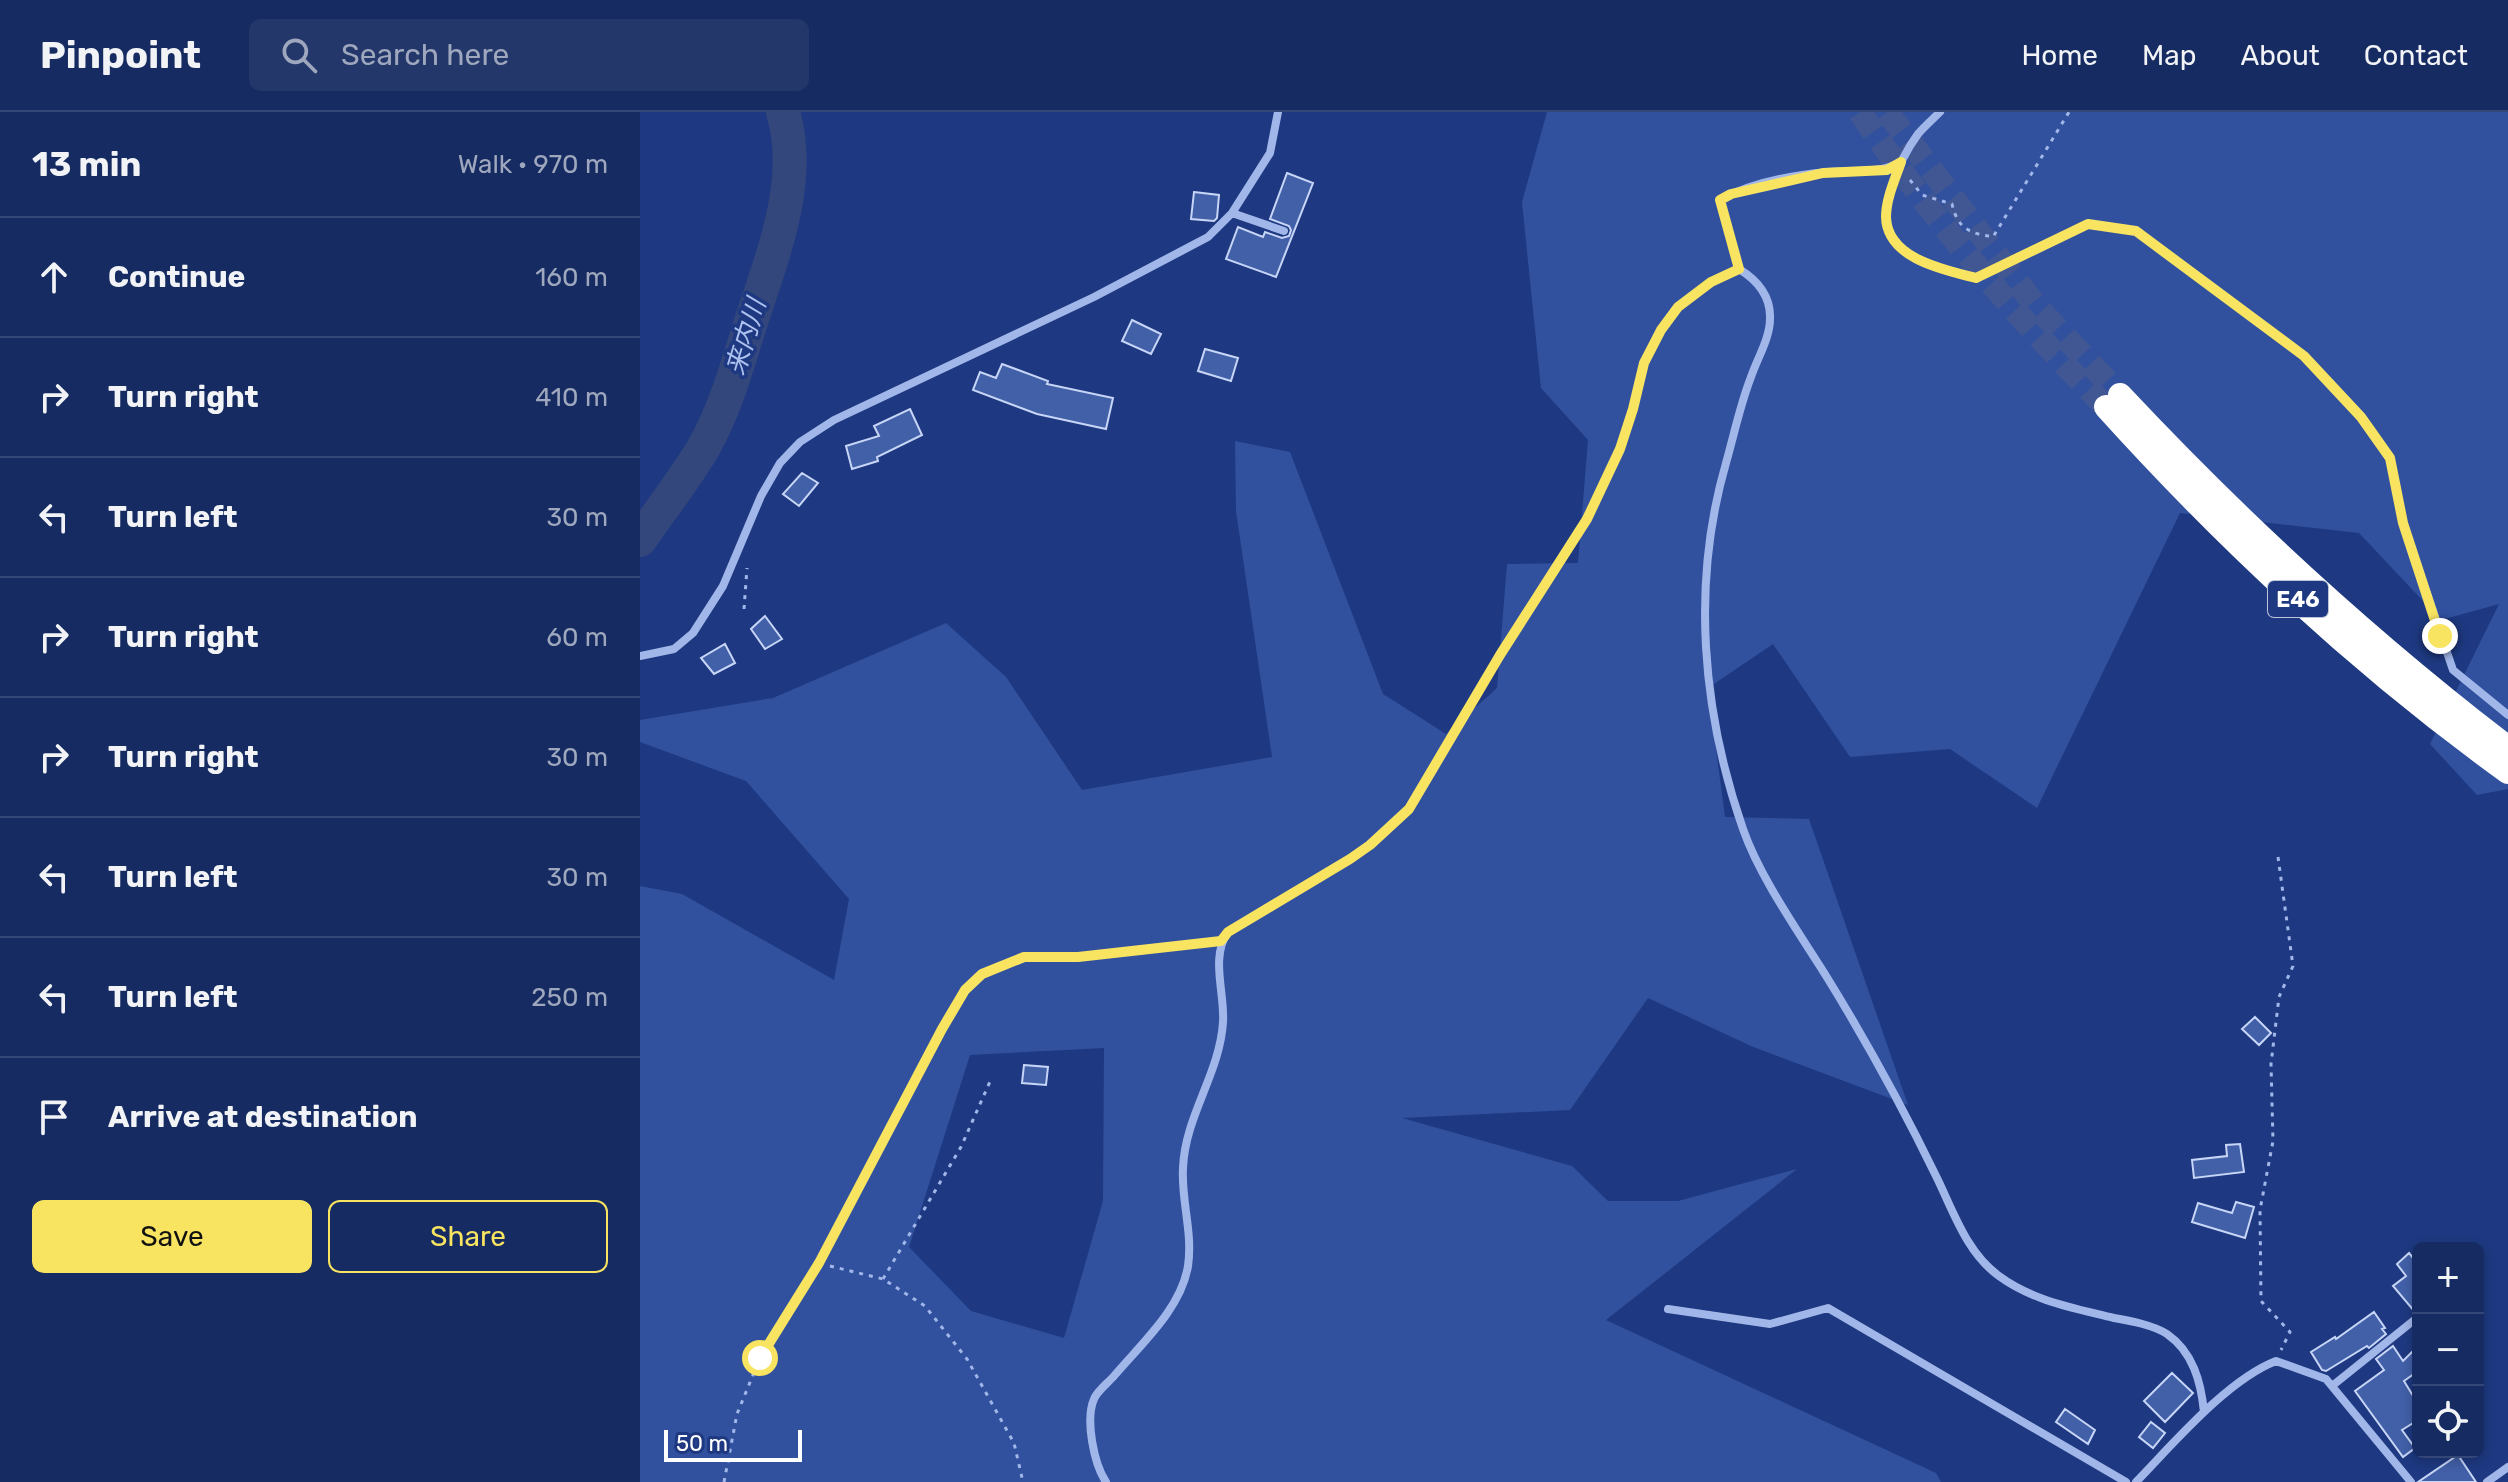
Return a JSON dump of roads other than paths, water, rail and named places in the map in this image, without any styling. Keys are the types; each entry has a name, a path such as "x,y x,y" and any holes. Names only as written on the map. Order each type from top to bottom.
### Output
{"highway":[{"name":"E46","path":"2508,748 2429,687 2342,613 2113,401 2175,483 2339,637 2508,772"}],"street":[{"path":"640,656 674,649 693,633 723,586 761,496 780,463 800,442 834,420 1094,297 1208,237 1232,213 1270,153 1278,112"},
{"path":"1940,112 1919,134 1901,162 1886,213 1893,238 1906,252 1933,266 1976,278 2088,224 2136,231 2304,356 2361,417 2390,458 2403,523 2453,670 2508,715"},
{"path":"1901,162 1887,170 1823,173 1779,181 1720,200 1739,269 1754,278 1765,293 1770,319 1722,477 1710,540 1704,616 1707,671 1719,747 1744,832 1764,873 1876,1058 1971,1249 1998,1276 2035,1297 2165,1333 2183,1349 2193,1365 2201,1385 2204,1412"},
{"path":"1232,213 1284,231"},
{"path":"1106,1482 1093,1448 1090,1426 1094,1399 1169,1310 1182,1286 1188,1266 1190,1230 1183,1169 1193,1115 1213,1066 1223,1022 1221,941 1228,932 1370,845 1409,809 1500,655 1587,519 1620,449 1644,363 1661,330 1678,307 1711,282 1739,269"},
{"path":"819,1263 942,1029 965,990 982,974 1024,957 1078,957 1221,941"},
{"path":"1668,1309 1770,1324 1828,1308 2126,1482"},
{"path":"2332,1386 2412,1322"},
{"path":"2136,1482 2204,1412 2256,1369 2276,1361 2326,1379 2411,1482"},
{"path":"2487,1482 2508,1467"}],"waterway":[{"name":"来内川","path":"640,540 705,445 736,371 775,247 787,193 790,166 783,112"}],"tunnel":[{"path":"1860,112 1945,228 2106,407"},
{"path":"1887,112 2035,305 2120,395"}]}
